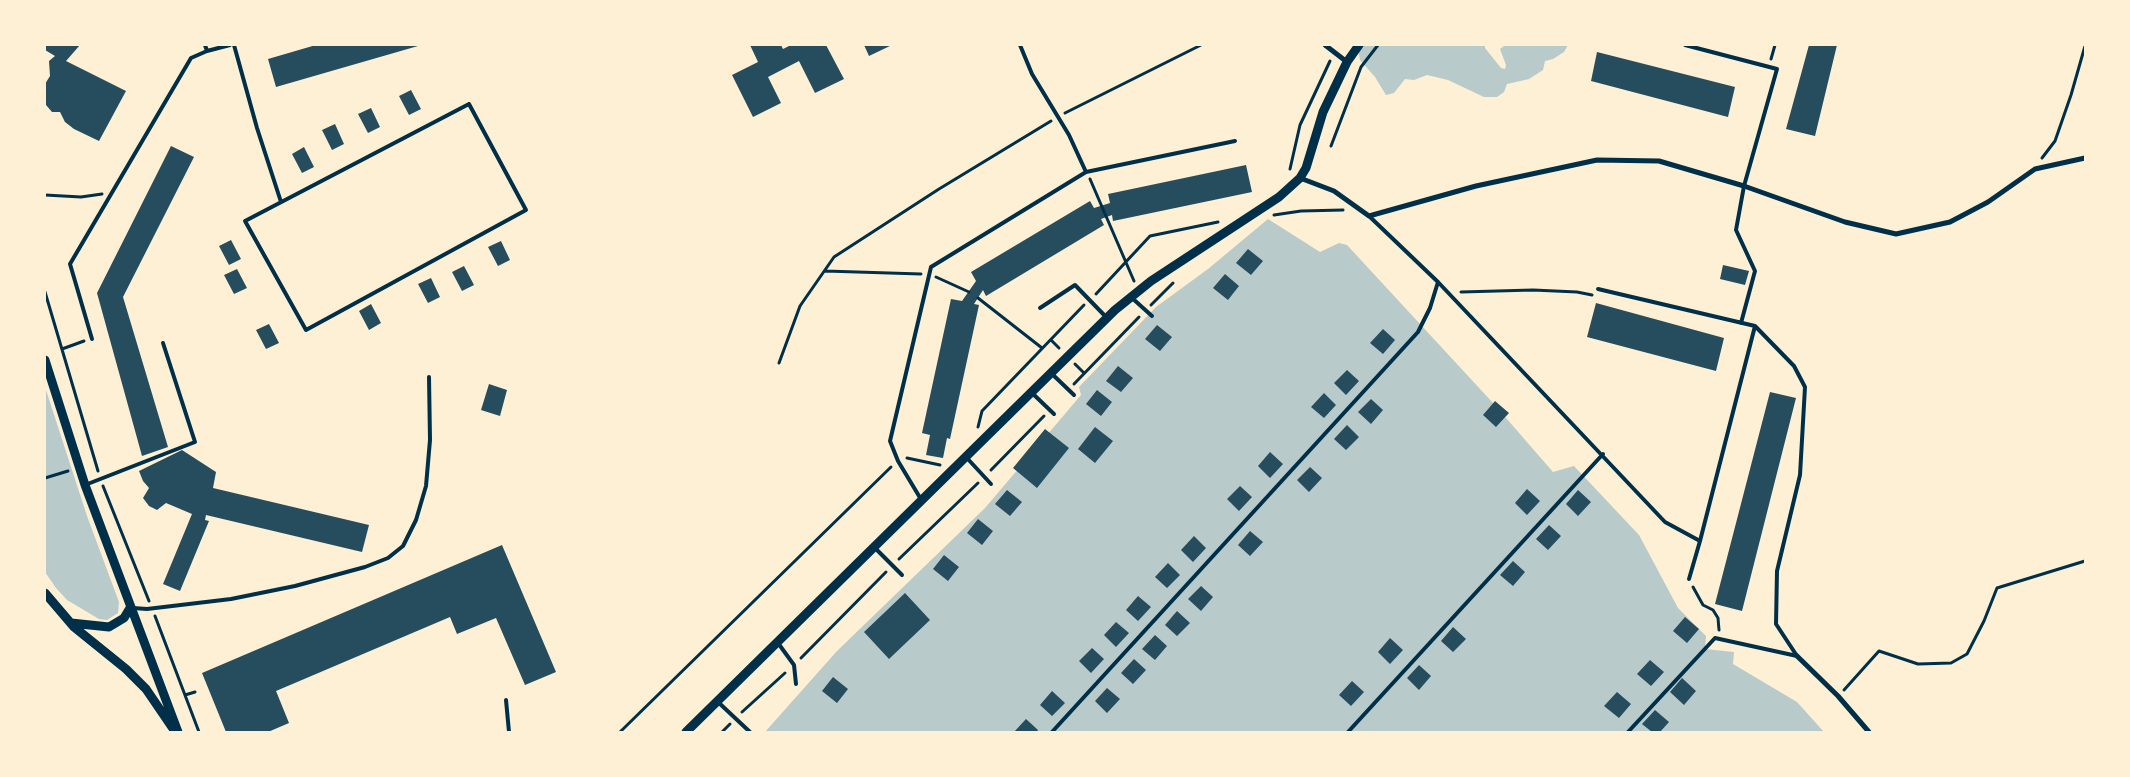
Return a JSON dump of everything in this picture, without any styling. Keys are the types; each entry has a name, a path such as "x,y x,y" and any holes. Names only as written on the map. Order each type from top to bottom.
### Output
{"street":[{"path":"1325,45 1348,62"},
{"path":"686,732 1107,318 1151,280 1279,197 1300,178 1306,168 1323,112 1348,62 1359,45"},
{"path":"1300,178 1334,191 1369,216 1476,186 1597,160 1659,161 1744,186 1844,222 1896,234 1950,222 1988,202 2035,169 2085,158"},
{"path":"45,360 85,485 130,608 162,688 176,732"},
{"path":"45,593 71,623 126,669 146,689 176,732"},
{"path":"71,623 108,626 124,618 130,608"},
{"path":"1797,656 1838,696 1869,732"}],"lane":[{"path":"205,45 207,51"},
{"path":"92,339 70,264 191,58 207,51 230,45"},
{"path":"234,45 280,202"},
{"path":"1020,45 1032,74 1059,117 1086,172"},
{"path":"1686,45 1776,69 1744,186 1736,230 1755,270 1741,323"},
{"path":"470,104 526,210 306,330 245,221 280,202 470,104"},
{"path":"922,501 898,461 890,441 931,267 1086,172 1235,141"},
{"path":"1369,216 1438,282 1603,454 1665,522 1700,541"},
{"path":"1052,732 1418,332 1430,308 1438,282"},
{"path":"1040,308 1075,285 1107,318"},
{"path":"1598,289 1755,326 1794,366 1805,387 1800,475 1778,571 1776,624 1797,656"},
{"path":"1134,294 1145,310 1152,316"},
{"path":"1689,578 1755,326"},
{"path":"85,485 195,442 163,343"},
{"path":"1051,373 1074,395"},
{"path":"130,608 146,609 231,599 295,586 365,568 388,558 403,546 416,520 426,486 430,440 429,377"},
{"path":"1031,392 1054,414"},
{"path":"1348,732 1603,454"},
{"path":"966,457 991,484"},
{"path":"874,547 902,575"},
{"path":"1628,732 1715,638 1797,656"},
{"path":"777,641 794,665 796,684"},
{"path":"506,700 509,732"},
{"path":"717,700 750,732"}],"path":[{"path":"779,363 800,306 834,257 939,189 1059,117 1201,45"},
{"path":"1331,146 1360,67 1378,45"},
{"path":"1769,66 1775,45"},
{"path":"2035,169 2055,141 2071,96 2085,46"},
{"path":"1086,172 1126,262 1134,294"},
{"path":"45,195 81,197 112,193"},
{"path":"1272,215 1301,211 1342,210 1369,216"},
{"path":"976,434 982,411 1150,236 1223,221"},
{"path":"824,271 929,274 969,292"},
{"path":"1068,390 1145,310 1180,277"},
{"path":"1448,293 1533,290 1577,292 1594,296 1598,289"},
{"path":"45,292 101,479"},
{"path":"978,298 1042,348"},
{"path":"1051,340 1063,352"},
{"path":"62,349 83,341"},
{"path":"1074,363 1084,373"},
{"path":"722,732 794,665 1050,410"},
{"path":"620,732 898,461 904,458 944,466"},
{"path":"1838,696 1879,652 1918,664 1952,663 1967,654 1984,621 1997,588 2085,561"},
{"path":"1689,578 1703,605 1713,610 1718,618 1720,629 1715,638"},
{"path":"185,695 194,692"}],"shaded area":[{"path":"1362,45 1485,45 1485,48 1501,68 1505,69 1506,65 1500,49 1504,46 1568,45 1564,52 1553,59 1545,61 1543,70 1529,79 1507,84 1504,92 1497,97 1484,97 1448,80 1427,75 1414,80 1405,79 1394,93 1386,95 1375,77 1360,60 1358,48"},
{"path":"1268,219 1320,252 1339,243 1347,245 1493,403 1553,472 1574,466 1639,535 1678,608 1706,636 1705,649 1734,652 1733,664 1797,702 1824,732 765,732 837,651 985,508 1081,395 1079,387 1156,307 1208,269"},
{"path":"45,387 87,516 119,602 118,613 107,620 99,619 67,600 45,572"}],"building":[{"path":"45,45 80,45 66,61 126,91 99,141 74,129 65,122 60,112 52,112 46,105 45,84 50,76 49,61 55,56 45,50"},
{"path":"316,45 418,46 276,87 268,59"},
{"path":"750,45 781,45 783,49 791,45 826,45 844,79 815,93 799,61 768,77 781,103 753,117 732,75 758,62"},
{"path":"864,45 892,45 869,56"},
{"path":"1809,45 1837,45 1815,136 1786,129"},
{"path":"1597,52 1735,87 1728,117 1591,81"},
{"path":"411,90 421,109 409,115 399,96"},
{"path":"371,108 380,127 368,133 358,114"},
{"path":"335,124 344,144 332,150 322,130"},
{"path":"171,146 194,157 123,297 168,447 142,456 97,293"},
{"path":"304,147 314,167 302,173 292,154"},
{"path":"1246,165 1252,192 1113,221 1112,215 1101,219 1104,225 986,296 983,290 974,304 979,305 950,439 947,438 943,458 926,455 930,435 922,433 951,299 962,301 976,281 971,272 1090,201 1094,208 1110,203 1108,194"},
{"path":"231,240 241,259 229,265 219,246"},
{"path":"501,241 510,260 498,266 488,247"},
{"path":"1248,249 1263,261 1251,275 1236,263"},
{"path":"1723,265 1749,271 1745,285 1720,279"},
{"path":"464,266 474,285 462,291 452,272"},
{"path":"237,269 247,288 234,294 224,275"},
{"path":"1225,274 1239,286 1228,300 1213,288"},
{"path":"431,278 440,297 428,303 418,284"},
{"path":"1596,303 1724,338 1716,371 1587,337"},
{"path":"371,304 381,323 369,330 359,311"},
{"path":"269,324 279,343 266,349 256,330"},
{"path":"1157,325 1172,337 1160,351 1145,339"},
{"path":"1383,329 1395,340 1383,354 1370,343"},
{"path":"1118,366 1133,378 1121,392 1106,381"},
{"path":"1347,370 1359,381 1346,395 1334,383"},
{"path":"489,384 507,390 500,416 481,410"},
{"path":"1097,390 1112,402 1101,416 1086,404"},
{"path":"1770,392 1796,398 1742,611 1715,604"},
{"path":"1324,393 1336,405 1324,418 1311,407"},
{"path":"1371,399 1383,410 1371,424 1358,412"},
{"path":"1495,401 1509,413 1496,427 1483,415"},
{"path":"1347,425 1359,437 1346,450 1334,439"},
{"path":"1095,427 1113,441 1095,463 1078,449"},
{"path":"1045,429 1069,448 1037,488 1013,468"},
{"path":"182,450 216,472 213,488 369,525 362,552 206,515 205,520 209,521 180,591 163,584 192,514 166,503 157,510 149,506 143,498 149,488 143,481 139,471"},
{"path":"1270,452 1283,464 1270,478 1258,466"},
{"path":"1310,467 1322,478 1309,492 1297,480"},
{"path":"1240,486 1252,497 1239,511 1227,499"},
{"path":"1527,489 1540,501 1527,515 1515,503"},
{"path":"1007,490 1022,502 1010,516 995,504"},
{"path":"1578,490 1591,502 1578,516 1566,504"},
{"path":"978,519 993,531 982,545 967,533"},
{"path":"1549,525 1561,536 1548,550 1536,539"},
{"path":"1250,531 1263,542 1250,556 1238,545"},
{"path":"1194,536 1206,548 1193,562 1181,550"},
{"path":"502,545 556,672 525,685 496,618 457,634 450,617 276,691 289,723 268,732 226,732 202,673"},
{"path":"944,555 959,567 948,581 933,569"},
{"path":"1513,561 1525,572 1513,586 1500,575"},
{"path":"1168,563 1180,575 1167,588 1155,577"},
{"path":"1201,586 1213,597 1201,611 1188,599"},
{"path":"905,593 930,620 889,659 864,632"},
{"path":"1138,596 1151,607 1138,621 1126,610"},
{"path":"1177,611 1190,623 1177,636 1165,625"},
{"path":"1685,617 1699,629 1687,643 1673,631"},
{"path":"1116,622 1129,633 1116,647 1104,635"},
{"path":"1453,627 1466,639 1453,652 1441,641"},
{"path":"1155,635 1167,646 1155,660 1142,649"},
{"path":"1390,638 1403,650 1390,664 1378,652"},
{"path":"1092,648 1104,659 1091,673 1079,661"},
{"path":"1134,659 1146,670 1133,684 1121,673"},
{"path":"1650,660 1664,672 1651,686 1637,674"},
{"path":"1419,665 1431,676 1419,690 1407,678"},
{"path":"833,677 848,689 837,703 822,691"},
{"path":"1682,678 1696,691 1684,705 1670,692"},
{"path":"1352,681 1364,692 1351,706 1339,695"},
{"path":"1107,688 1120,699 1107,713 1095,701"},
{"path":"1052,691 1065,703 1052,716 1040,705"},
{"path":"1617,692 1631,704 1619,718 1604,706"},
{"path":"1655,710 1669,722 1660,732 1652,732 1642,724"},
{"path":"1026,719 1038,730 1037,732 1014,732"}]}
